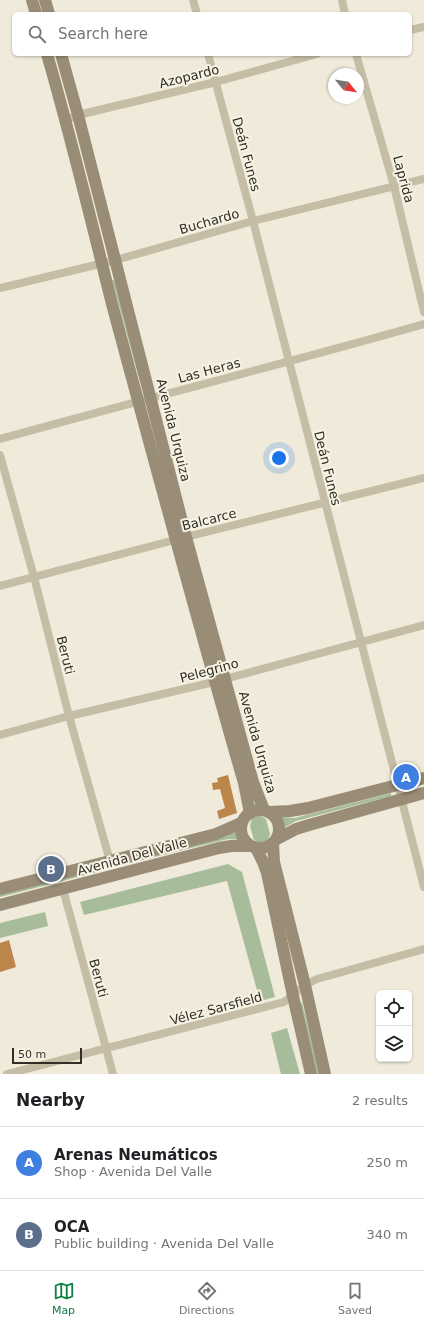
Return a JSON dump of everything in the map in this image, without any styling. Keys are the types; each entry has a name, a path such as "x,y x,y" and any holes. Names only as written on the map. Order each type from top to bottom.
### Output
{"main road":[{"path":"32,0 35,12"},
{"path":"45,0 48,12"},
{"path":"48,56 66,120 138,401 180,539"},
{"name":"Avenida Urquiza","path":"62,56 152,398 180,539 220,680 253,782 267,811"},
{"path":"220,680 250,812"},
{"path":"424,778 308,808 290,811 256,810 250,812 241,823 241,836 244,842 252,847 262,849 296,829 424,793"},
{"path":"267,811 274,816 279,826 275,841 274,862 305,985 325,1074"},
{"name":"Avenida Del Valle","path":"0,889 216,834 241,823"},
{"name":"Avenida Del Valle","path":"0,905 219,848 231,846 252,847"},
{"path":"252,847 263,862 267,873 311,1074"}],"street":[{"path":"193,0 196,12"},
{"path":"342,0 345,12"},
{"path":"412,30 424,27"},
{"name":"Deán Funes","path":"209,56 253,221 424,887"},
{"name":"Azopardo","path":"66,120 78,115 216,82 310,56"},
{"name":"Laprida","path":"357,56 394,186 424,312"},
{"name":"Buchardo","path":"0,288 116,260 253,221 424,179"},
{"name":"Las Heras","path":"0,439 289,362 424,324"},
{"name":"Beruti","path":"0,455 34,577 69,716 110,861"},
{"name":"Balcarce","path":"0,586 424,478"},
{"name":"Pelegrino","path":"0,735 69,716 220,680 360,641 424,625"},
{"name":"Beruti","path":"63,889 113,1074"},
{"name":"Vélez Sarsfield","path":"7,1074 284,1002 305,985 317,979 424,949"}],"green space":[{"path":"112,280 114,280 141,382 140,382"},
{"path":"391,793 391,796 296,821 282,829 279,817 295,818"},
{"path":"259,815 266,819 270,834 267,842 262,844 254,840 250,826 252,817"},
{"path":"237,828 238,835 241,840 228,839 130,863 130,860 227,836"},
{"path":"228,864 242,872 275,997 260,1001 227,881 84,915 80,902"},
{"path":"96,869 97,872 0,897 0,894"},
{"path":"45,912 48,926 0,938 0,923"},
{"path":"302,1003 320,1074 317,1074 299,1004"},
{"path":"287,1028 300,1074 281,1074 271,1033"}],"building":[{"path":"228,775 237,813 219,819 217,811 225,808 220,789 213,790 212,783 218,782 217,778"},
{"path":"9,940 16,967 0,972 0,943"}],"place":[{"name":"Arenas Neumáticos","path":"406,777"},
{"name":"OCA","path":"51,869"}]}
